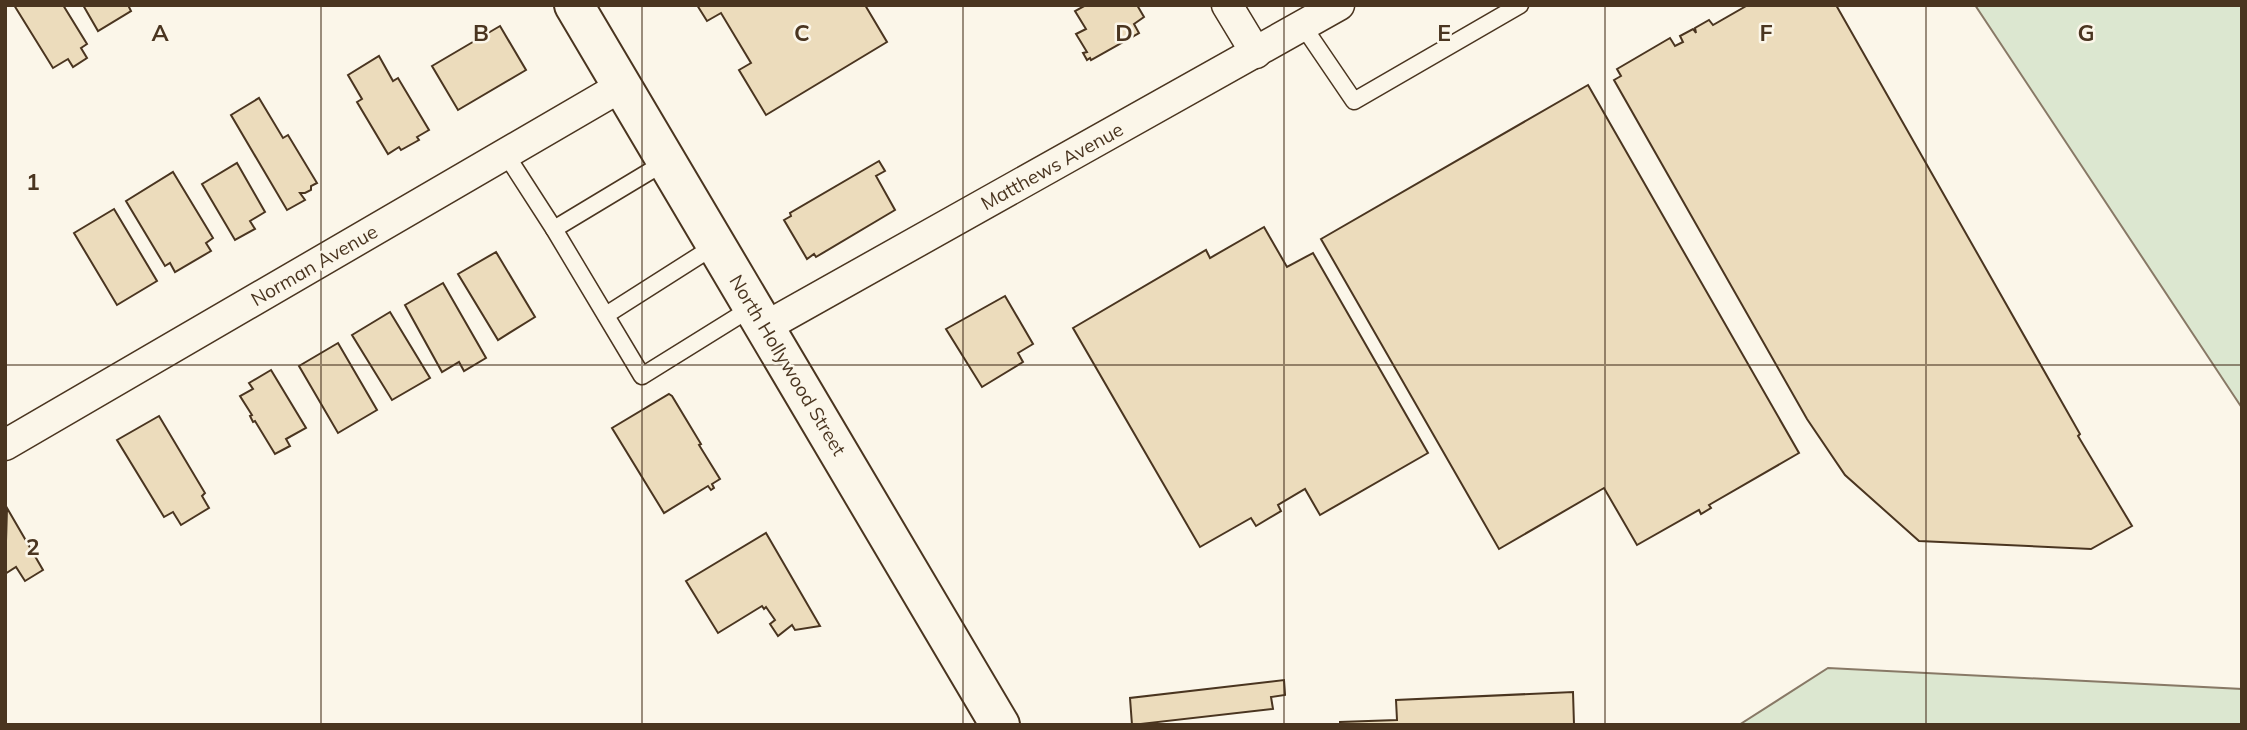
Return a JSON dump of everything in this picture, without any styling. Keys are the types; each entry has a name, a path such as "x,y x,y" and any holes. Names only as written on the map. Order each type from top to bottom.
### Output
{"main road":[{"name":"North Hollywood Street","path":"574,5 1000,725"}],"street":[{"path":"1227,5 1256,53"},
{"name":"Matthews Avenue","path":"759,317 1256,53 1339,5"},
{"name":"Norman Avenue","path":"5,445 622,86"}],"lane":[{"path":"1303,26 1354,101 1520,5"},
{"path":"505,153 642,376 759,317"},
{"path":"554,229 667,161"},
{"path":"606,316 716,245"}],"green space":[{"path":"1975,5 2242,5 2242,408"},
{"path":"1828,668 2242,689 2242,725 1739,725"}],"building":[{"path":"14,5 63,5 87,44 81,48 87,58 73,67 68,59 53,68"},
{"path":"83,5 128,5 131,11 98,31"},
{"path":"697,5 865,5 887,42 766,115 739,70 751,63 721,13 707,21"},
{"path":"1086,5 1137,5 1144,17 1134,24 1139,33 1087,60 1083,53 1087,52 1076,34 1086,29 1075,11"},
{"path":"1748,5 1836,5 2080,434 2078,436 2132,526 2091,549 1919,541 1845,475 1807,419 1614,80 1621,76 1617,69 1670,38 1675,46 1683,42 1680,36 1693,29 1696,33 1695,28 1709,20 1713,25"},
{"path":"500,26 526,70 458,110 432,66"},
{"path":"379,56 393,81 398,78 429,130 417,137 419,140 388,154 357,102 362,99 348,75"},
{"path":"1588,85 1799,453 1709,505 1711,508 1701,514 1699,510 1637,545 1604,488 1499,549 1321,239"},
{"path":"259,98 283,138 288,135 317,183 311,186 311,190 300,193 305,200 287,210 231,115"},
{"path":"879,161 885,171 876,176 895,210 816,257 814,254 807,259 784,220 791,216 790,213"},
{"path":"237,163 265,212 250,221 255,229 235,240 202,184"},
{"path":"173,172 213,238 206,243 211,251 175,272 170,263 165,266 126,201"},
{"path":"114,209 157,281 117,305 74,233"},
{"path":"1264,227 1287,267 1313,253 1428,453 1320,515 1305,489 1278,505 1281,511 1256,526 1251,518 1200,547 1073,328 1206,250 1210,258"},
{"path":"496,252 535,317 498,340 458,274"},
{"path":"443,283 486,358 464,371 459,362 442,372 405,305"},
{"path":"1005,296 1033,344 1018,353 1023,362 982,387 946,329"},
{"path":"390,312 430,378 392,400 352,335"},
{"path":"338,343 377,410 338,433 299,366"},
{"path":"271,370 306,428 286,439 290,446 275,454 255,421 253,422 250,416 252,415 240,396 253,389 249,383"},
{"path":"669,394 720,479 712,484 714,488 711,490 708,486 664,513 612,428"},
{"path":"159,416 205,493 202,496 209,508 181,525 173,512 164,517 117,440"},
{"path":"7,508 43,570 25,581 16,567 5,574"},
{"path":"766,533 820,626 795,630 792,625 778,636 770,624 775,620 766,607 764,609 762,606 718,633 686,581"},
{"path":"1284,680 1285,695 1271,697 1273,709 1132,725 1130,698"},
{"path":"1573,692 1574,725 1340,725 1340,722 1397,720 1396,700"}]}
